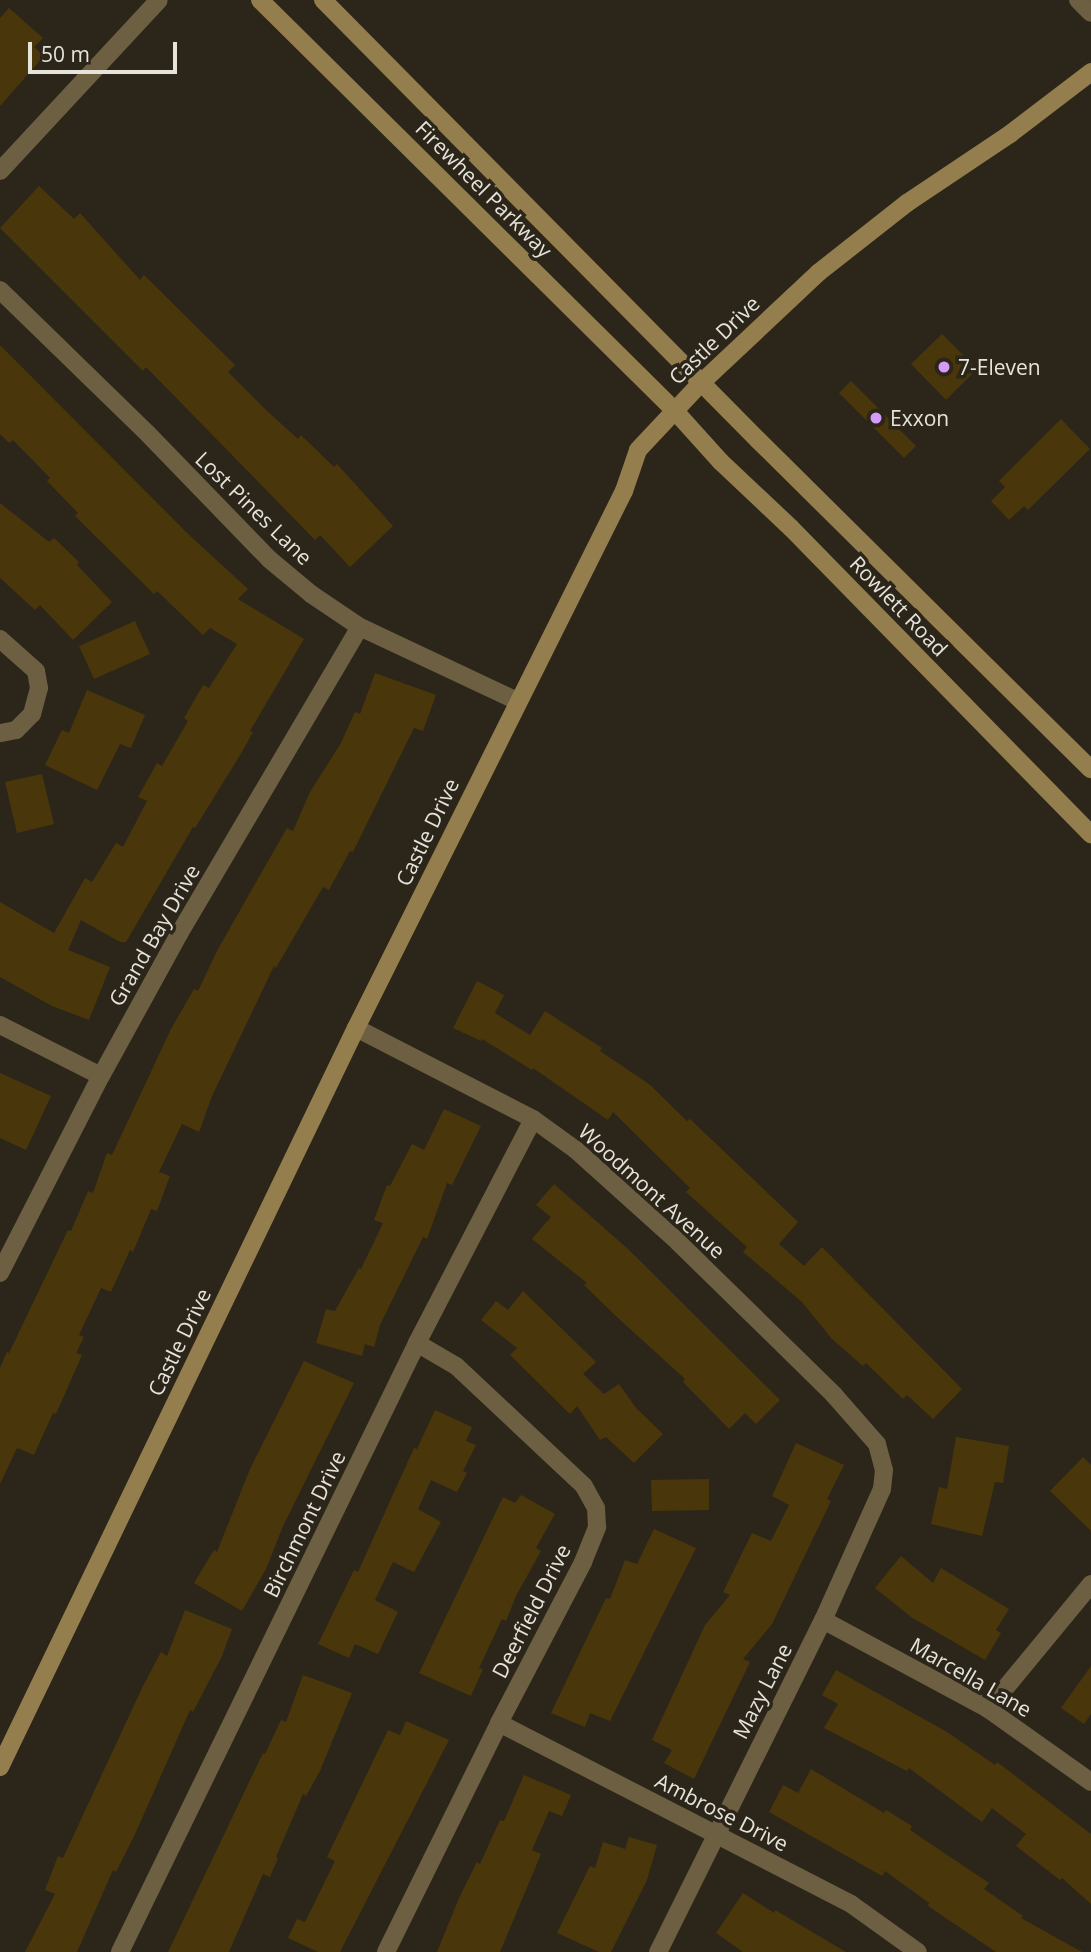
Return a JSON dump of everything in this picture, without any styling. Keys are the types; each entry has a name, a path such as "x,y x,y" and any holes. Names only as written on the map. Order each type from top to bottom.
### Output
{"main road":[{"name":"Firewheel Parkway","path":"260,0 675,411"},
{"path":"311,0 367,43"},
{"name":"Firewheel Parkway","path":"323,0 701,383"},
{"name":"Castle Drive","path":"0,1767 356,1028 624,491 638,450 701,383 818,273 869,231 1010,134 1091,72"},
{"name":"Rowlett Road","path":"701,383 1091,769"},
{"name":"Rowlett Road","path":"675,411 720,462 791,528 1091,834"}],"street":[{"path":"0,172 159,0"},
{"path":"1078,0 1091,13"},
{"name":"Lost Pines Lane","path":"0,290 139,425 269,559 311,594 360,627 517,701"},
{"name":"Grand Bay Drive","path":"0,1273 178,933 360,627"},
{"path":"0,639 36,671 39,688 32,714 16,730 0,733"},
{"path":"0,1025 101,1076"},
{"name":"Woodmont Avenue","path":"356,1028 533,1119 576,1150 678,1242 834,1395 877,1444"},
{"name":"Birchmont Drive","path":"120,1952 417,1343 533,1119"},
{"name":"Deerfield Drive","path":"386,1952 499,1723 583,1562 597,1527 596,1508 583,1486 498,1402 456,1366 417,1343"},
{"name":"Mazy Lane","path":"658,1952 823,1620 882,1489 884,1469 877,1444"},
{"path":"988,1709 1091,1584"},
{"name":"Marcella Lane","path":"823,1620 988,1709 1091,1782"},
{"name":"Ambrose Drive","path":"499,1723 851,1904 918,1952"}],"building":[{"path":"9,8 43,38 34,47 44,56 0,106 0,18"},
{"path":"39,186 74,219 80,213 140,280 144,275 235,365 228,372 265,409 298,439 301,435 334,467 337,464 393,526 350,567 320,535 315,540 146,367 143,371 0,228"},
{"name":"7-Eleven","path":"942,334 977,369 946,400 911,364"},
{"path":"0,345 187,533 248,589 238,599 304,639 250,731 253,732 242,752 195,828 193,827 126,942 120,942 81,920 68,950 110,967 89,1020 52,1006 0,977 0,902 54,933 85,878 92,882 116,843 123,847 147,801 138,797 157,763 162,766 188,721 184,718 203,685 209,688 237,644 210,628 203,635 157,591 154,594 75,516 78,513 47,481 50,478 13,440 9,443 0,434"},
{"name":"Exxon","path":"851,381 916,446 904,458 839,393"},
{"path":"1061,419 1090,449 1028,510 1024,506 1009,520 991,501 1005,487 999,481"},
{"path":"0,503 49,542 54,538 79,562 77,565 112,602 73,640 40,605 35,610 0,578"},
{"path":"135,621 150,654 94,679 79,646"},
{"path":"375,673 436,695 423,731 414,728 353,852 350,851 329,890 323,887 276,968 274,966 212,1096 199,1132 182,1124 159,1172 170,1176 157,1211 151,1209 133,1252 130,1250 111,1292 101,1288 79,1335 84,1337 76,1353 82,1355 56,1414 53,1413 34,1455 17,1448 0,1484 0,1368 7,1352 9,1353 68,1230 71,1231 88,1191 93,1193 107,1153 112,1155 171,1029 194,989 198,991 218,949 287,828 293,831 310,792 341,743 355,712 360,714"},
{"path":"87,690 145,715 131,748 120,744 97,790 45,765 62,730 69,733"},
{"path":"42,774 54,824 17,833 5,782"},
{"path":"477,981 504,995 495,1013 530,1035 545,1011 602,1048 600,1051 649,1084 687,1121 690,1119 798,1222 779,1244 804,1266 822,1247 962,1389 933,1419 907,1395 903,1399 866,1363 863,1366 832,1339 802,1302 743,1252 747,1247 686,1192 690,1188 613,1112 608,1120 533,1068 532,1070 482,1039 481,1041 453,1028"},
{"path":"0,1073 51,1096 26,1150 0,1138"},
{"path":"444,1109 481,1126 452,1185 447,1183 427,1239 423,1237 380,1325 374,1347 365,1344 362,1356 316,1343 326,1309 335,1311 359,1268 361,1269 383,1223 374,1220 387,1185 390,1186 412,1144 424,1150"},
{"path":"554,1184 628,1249 780,1400 756,1424 745,1413 729,1429 683,1382 685,1379 584,1285 587,1283 532,1239 551,1217 536,1205"},
{"path":"523,1291 596,1362 583,1374 604,1394 619,1384 636,1408 663,1434 634,1463 606,1437 600,1440 577,1406 570,1414 510,1355 517,1348 481,1320 496,1301 508,1310"},
{"path":"304,1361 354,1383 283,1526 266,1569 242,1611 194,1583 214,1550 217,1552 250,1469"},
{"path":"435,1410 472,1427 466,1441 476,1445 463,1471 467,1473 457,1492 431,1480 418,1509 441,1522 414,1572 393,1562 375,1600 398,1612 378,1654 355,1644 349,1658 318,1644 354,1570 358,1572 414,1448 417,1449"},
{"path":"956,1437 1009,1446 1003,1483 995,1482 982,1536 931,1524 939,1487 947,1489"},
{"path":"796,1443 844,1465 827,1499 831,1501 772,1624 743,1659 750,1662 694,1779 664,1763 672,1750 652,1740 705,1625 730,1595 723,1592 752,1533 771,1541 789,1505 772,1496"},
{"path":"1083,1457 1091,1465 1091,1531 1050,1491"},
{"path":"709,1479 709,1510 652,1511 651,1480"},
{"path":"521,1495 555,1514 536,1548 541,1551 516,1596 506,1621 502,1619 479,1668 483,1669 471,1696 419,1673 503,1497 515,1503"},
{"path":"654,1529 696,1548 610,1721 590,1713 585,1727 551,1713 606,1598 610,1599 625,1560 637,1564"},
{"path":"901,1556 933,1583 941,1568 1009,1609 996,1630 1001,1633 985,1660 911,1617 875,1588"},
{"path":"185,1610 232,1629 222,1656 193,1712 190,1710 136,1832 116,1872 113,1870 77,1952 25,1952 55,1894 45,1890 58,1856 63,1858 143,1686 161,1652 167,1656"},
{"path":"1091,1666 1091,1714 1084,1724 1061,1708"},
{"path":"836,1670 947,1732 995,1765 997,1762 1091,1834 1091,1904 1062,1878 1060,1880 1016,1846 1026,1834 992,1808 982,1822 909,1768 907,1771 824,1728 838,1704 822,1695"},
{"path":"303,1675 352,1693 320,1771 306,1796 303,1794 270,1877 263,1874 229,1952 168,1952 263,1753 265,1754 281,1720 286,1722"},
{"path":"406,1721 449,1740 340,1952 318,1952 288,1938 297,1919 305,1922 335,1861 327,1857 388,1730 400,1735"},
{"path":"811,1769 884,1813 886,1810 912,1826 910,1830 989,1883 984,1889 1023,1916 1021,1918 1082,1952 996,1952 928,1906 929,1903 885,1871 882,1876 769,1812 783,1785 798,1793"},
{"path":"524,1775 571,1795 562,1816 549,1811 532,1850 541,1854 500,1952 437,1952 459,1898 477,1862 480,1864 500,1820 504,1821"},
{"path":"629,1837 657,1845 647,1880 611,1952 599,1952 557,1933 590,1866 595,1868 603,1842 625,1849"},
{"path":"743,1893 846,1952 743,1952 716,1933"}],"place":[{"name":"7-Eleven","path":"944,367"},
{"name":"Exxon","path":"876,418"}]}
